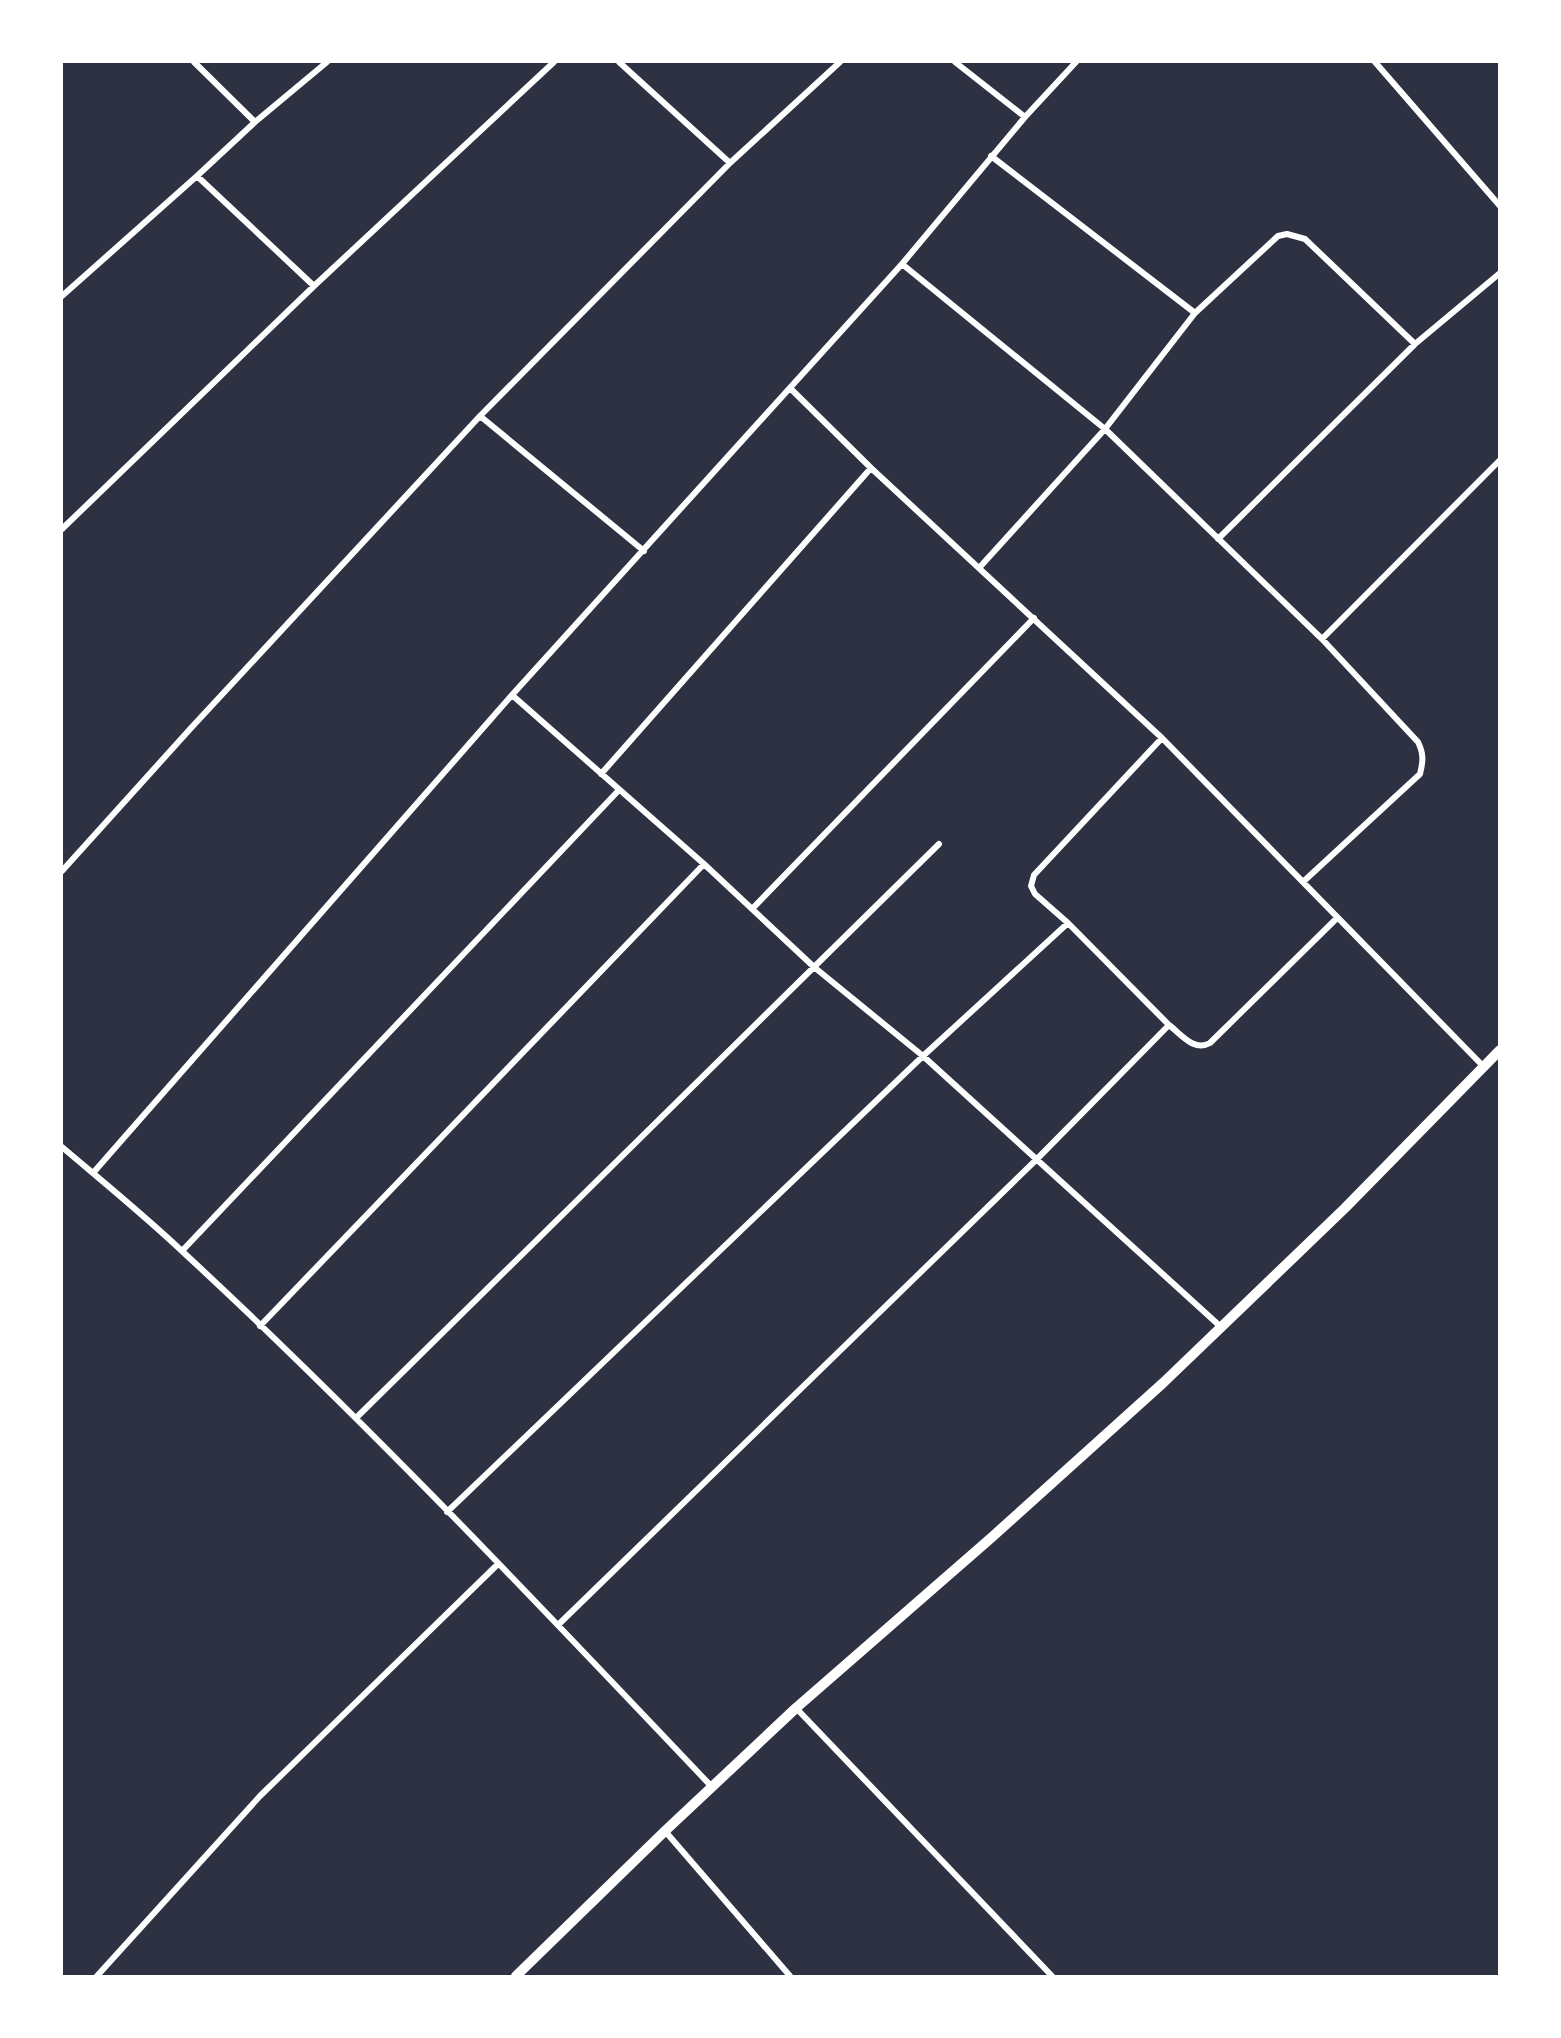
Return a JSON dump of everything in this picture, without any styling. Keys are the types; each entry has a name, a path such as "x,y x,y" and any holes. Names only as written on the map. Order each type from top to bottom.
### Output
{"street":[{"path":"194,62 255,122"},
{"path":"62,296 255,122 327,62"},
{"path":"62,529 314,286 554,62"},
{"path":"619,62 730,163"},
{"path":"62,871 480,416 730,163 840,62"},
{"path":"955,62 1025,117"},
{"path":"93,1173 512,695 902,264 991,156 1076,62"},
{"path":"1375,62 1500,206"},
{"path":"991,156 1195,313"},
{"path":"197,176 314,286"},
{"path":"979,567 1105,429 1195,313 1278,236 1287,234 1305,239 1415,344"},
{"path":"902,264 1105,429 1322,639 1418,742 1423,752 1420,774 1304,881"},
{"path":"1218,539 1415,344 1500,273"},
{"path":"791,389 871,468 1162,738 1483,1066"},
{"path":"480,416 644,551"},
{"path":"1322,639 1500,460"},
{"path":"601,774 871,468"},
{"path":"752,909 1034,618"},
{"path":"512,695 704,864 814,967 923,1056 1222,1328"},
{"path":"1162,738 1034,875 1031,886 1035,894 1068,923 1169,1024 1195,1046 1203,1047 1210,1043 1337,918"},
{"path":"182,1251 619,790"},
{"path":"356,1418 939,844"},
{"path":"260,1326 704,864"},
{"path":"447,1512 923,1056 1068,923"},
{"path":"558,1625 1037,1159 1169,1024"},
{"path":"516,1977 665,1831 796,1708 1056,1480 1222,1328 1346,1208 1500,1050"},
{"path":"62,1147 182,1251 356,1418 712,1787"},
{"path":"97,1977 260,1796 498,1564"},
{"path":"796,1708 1053,1977"},
{"path":"665,1831 790,1977"}]}
